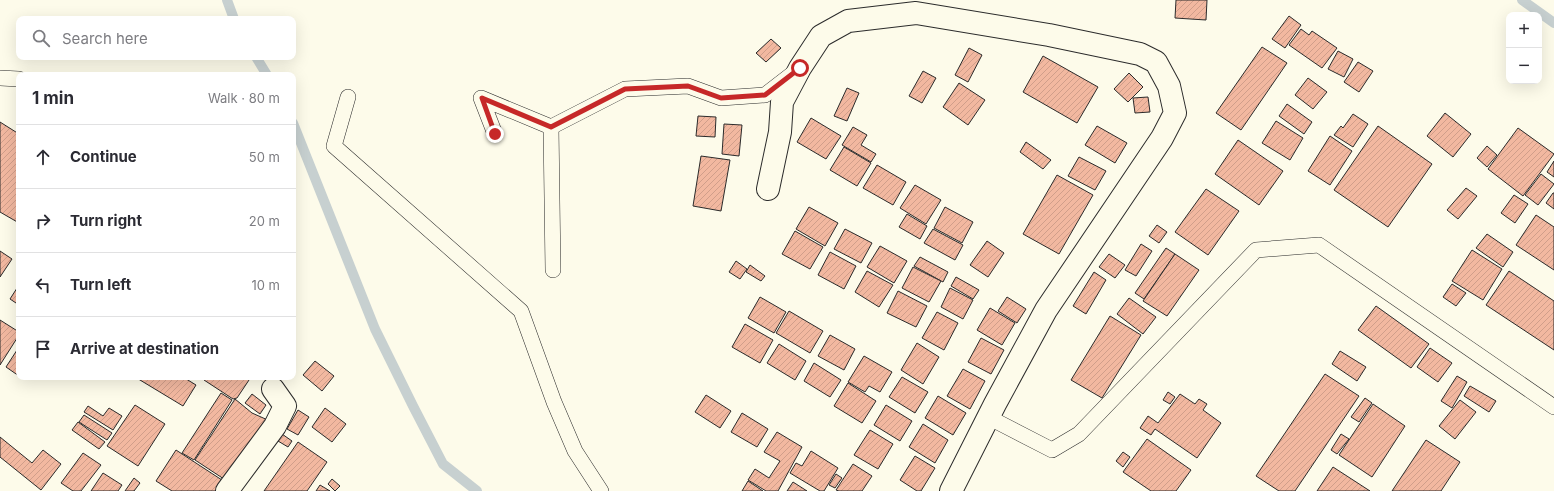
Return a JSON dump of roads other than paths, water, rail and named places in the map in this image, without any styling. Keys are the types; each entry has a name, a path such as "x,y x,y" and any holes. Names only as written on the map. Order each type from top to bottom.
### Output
{"street":[{"path":"768,189 780,132 782,102 800,68 821,36 848,21 916,13 1049,35 1140,54 1156,62 1169,86 1175,113 1162,138 1046,310 988,417 951,491"},
{"path":"227,491 275,426 285,406 272,389"}],"lane":[{"path":"495,134 482,98 551,127 625,89 688,86 721,98 765,95 800,68"},
{"path":"0,78 16,79"},
{"path":"348,97 334,146 521,311 554,402 575,451 601,491"},
{"path":"551,127 553,270"},
{"path":"988,417 1052,450 1079,434 1256,250 1319,245 1554,407"}],"waterway":[{"path":"227,0 233,16"},
{"path":"1522,0 1554,23"},
{"path":"258,60 265,72"},
{"path":"296,131 375,329 413,406 443,464 477,491"}]}
